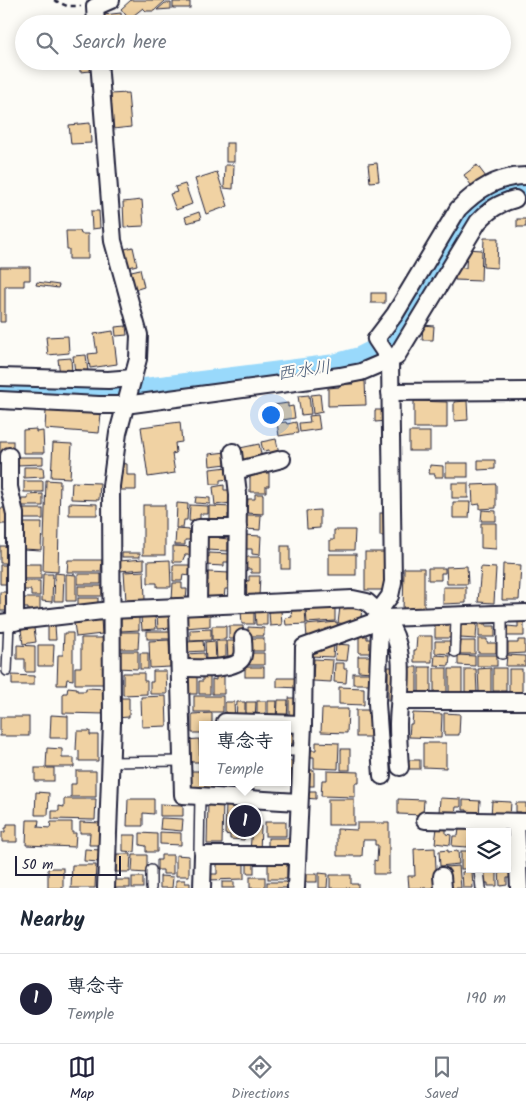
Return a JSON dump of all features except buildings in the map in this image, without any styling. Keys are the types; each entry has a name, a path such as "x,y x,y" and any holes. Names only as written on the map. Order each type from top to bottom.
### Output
{"street":[{"path":"95,15 95,7 111,0"},
{"path":"100,70 113,241 139,335 138,359 118,434 111,486 112,723 106,888"},
{"path":"382,776 378,703 380,628 382,615 390,596 393,582 390,360 376,339 395,314 458,209 470,197 488,184 501,179 526,176"},
{"path":"0,400 125,405 361,372 396,357 478,222 488,211 501,202 515,199"},
{"path":"0,377 108,380 133,378"},
{"path":"390,392 526,391"},
{"path":"232,452 238,494 237,604"},
{"path":"10,456 4,483 15,514 7,536 8,623 111,610 353,599 367,602 392,626 400,655 398,724 400,767"},
{"path":"235,471 282,459"},
{"path":"198,606 200,528 238,528"},
{"path":"178,607 183,795 299,802"},
{"path":"296,888 299,802 295,751 303,724 304,647 382,615 456,616 526,613"},
{"path":"180,668 230,667 239,663 243,657 243,638"},
{"path":"400,701 526,701"},
{"path":"291,724 303,724"},
{"path":"425,820 521,822 519,888"},
{"path":"202,888 203,855 297,855"}],"lane":[{"path":"502,614 502,654"},
{"path":"455,652 456,616"},
{"path":"7,671 8,623"},
{"path":"111,762 182,762"},
{"path":"200,796 199,852 203,855"},
{"path":"151,870 151,888"},
{"path":"479,873 481,888"}],"path":[{"path":"54,0 67,6 95,7"}],"waterway":[{"name":"西水川","path":"0,391 94,395 125,393 332,367 361,359 381,349 399,328 467,220 481,202 499,193 526,189"}],"place":[{"name":"専念寺","path":"245,821"}]}
